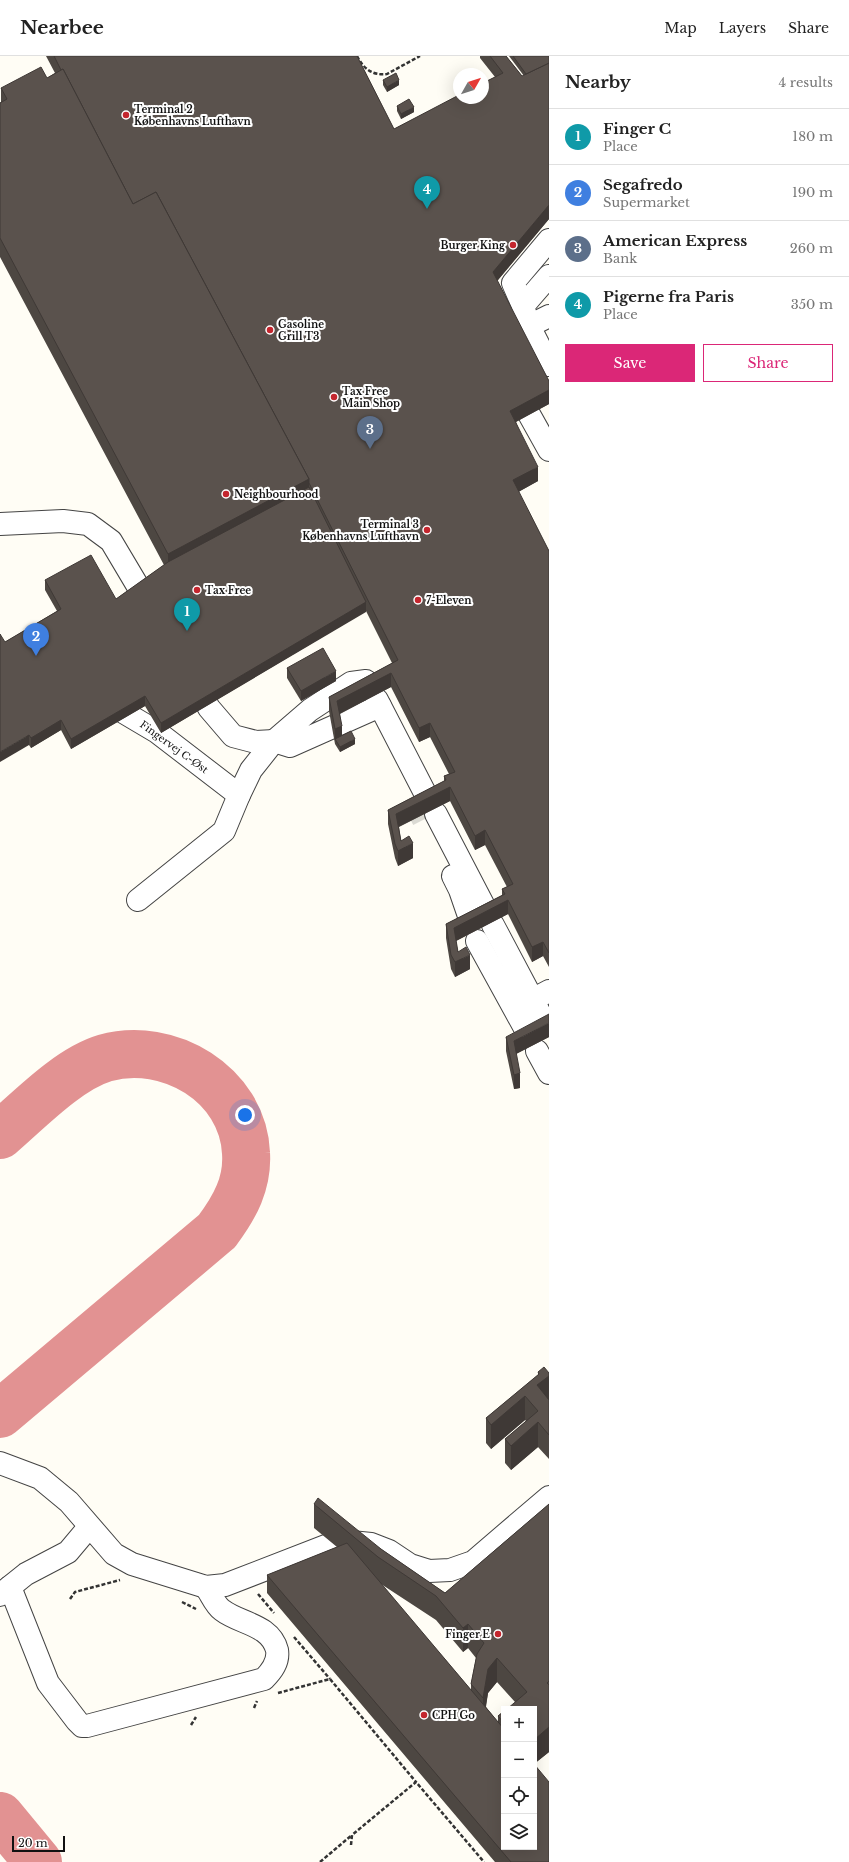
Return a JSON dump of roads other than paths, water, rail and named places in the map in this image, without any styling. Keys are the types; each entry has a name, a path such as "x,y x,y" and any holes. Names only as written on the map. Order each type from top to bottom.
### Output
{"lane":[{"path":"549,240 513,282 524,321 549,365"},
{"path":"549,276 524,321 491,346 549,450"},
{"path":"524,321 549,316"},
{"path":"0,524 63,521 88,524 111,542 162,626"},
{"path":"118,598 138,585"},
{"path":"182,660 210,708 233,736 256,742 274,741 290,746 372,706 425,808 460,890 483,919 532,1000 536,1036 549,1073"},
{"path":"138,900 224,831 251,770 274,741 310,710 351,683 366,681"},
{"name":"Fingervej C-Øst","path":"84,699 106,700 157,732 239,795"},
{"path":"477,941 532,1000"},
{"path":"0,1463 40,1478 69,1502 89,1527 114,1554 126,1561 206,1587 225,1585 341,1543 371,1544 389,1551 410,1564 429,1571 450,1570 473,1562 549,1497"},
{"path":"89,1527 68,1552 26,1574 5,1591 48,1683 82,1726 87,1726 264,1679 272,1672 276,1662 277,1652 275,1642 269,1634 220,1609 206,1587"}],"tunnel":[{"path":"414,802 423,820"}],"place":[{"name":"Terminal 2 Københavns Lufthavn","path":"126,115"},
{"name":"Pigerne fra Paris","path":"427,209"},
{"name":"Burger King","path":"513,245"},
{"name":"Gasoline Grill T3","path":"270,330"},
{"name":"Tax Free Main Shop","path":"334,397"},
{"name":"American Express","path":"370,449"},
{"name":"Neighbourhood","path":"226,494"},
{"name":"Terminal 3 Københavns Lufthavn","path":"427,530"},
{"name":"Tax Free","path":"197,590"},
{"name":"7-Eleven","path":"418,600"},
{"name":"Finger C","path":"187,631"},
{"name":"Segafredo","path":"36,656"},
{"name":"Finger E","path":"498,1634"},
{"name":"CPH Go","path":"424,1715"}]}
